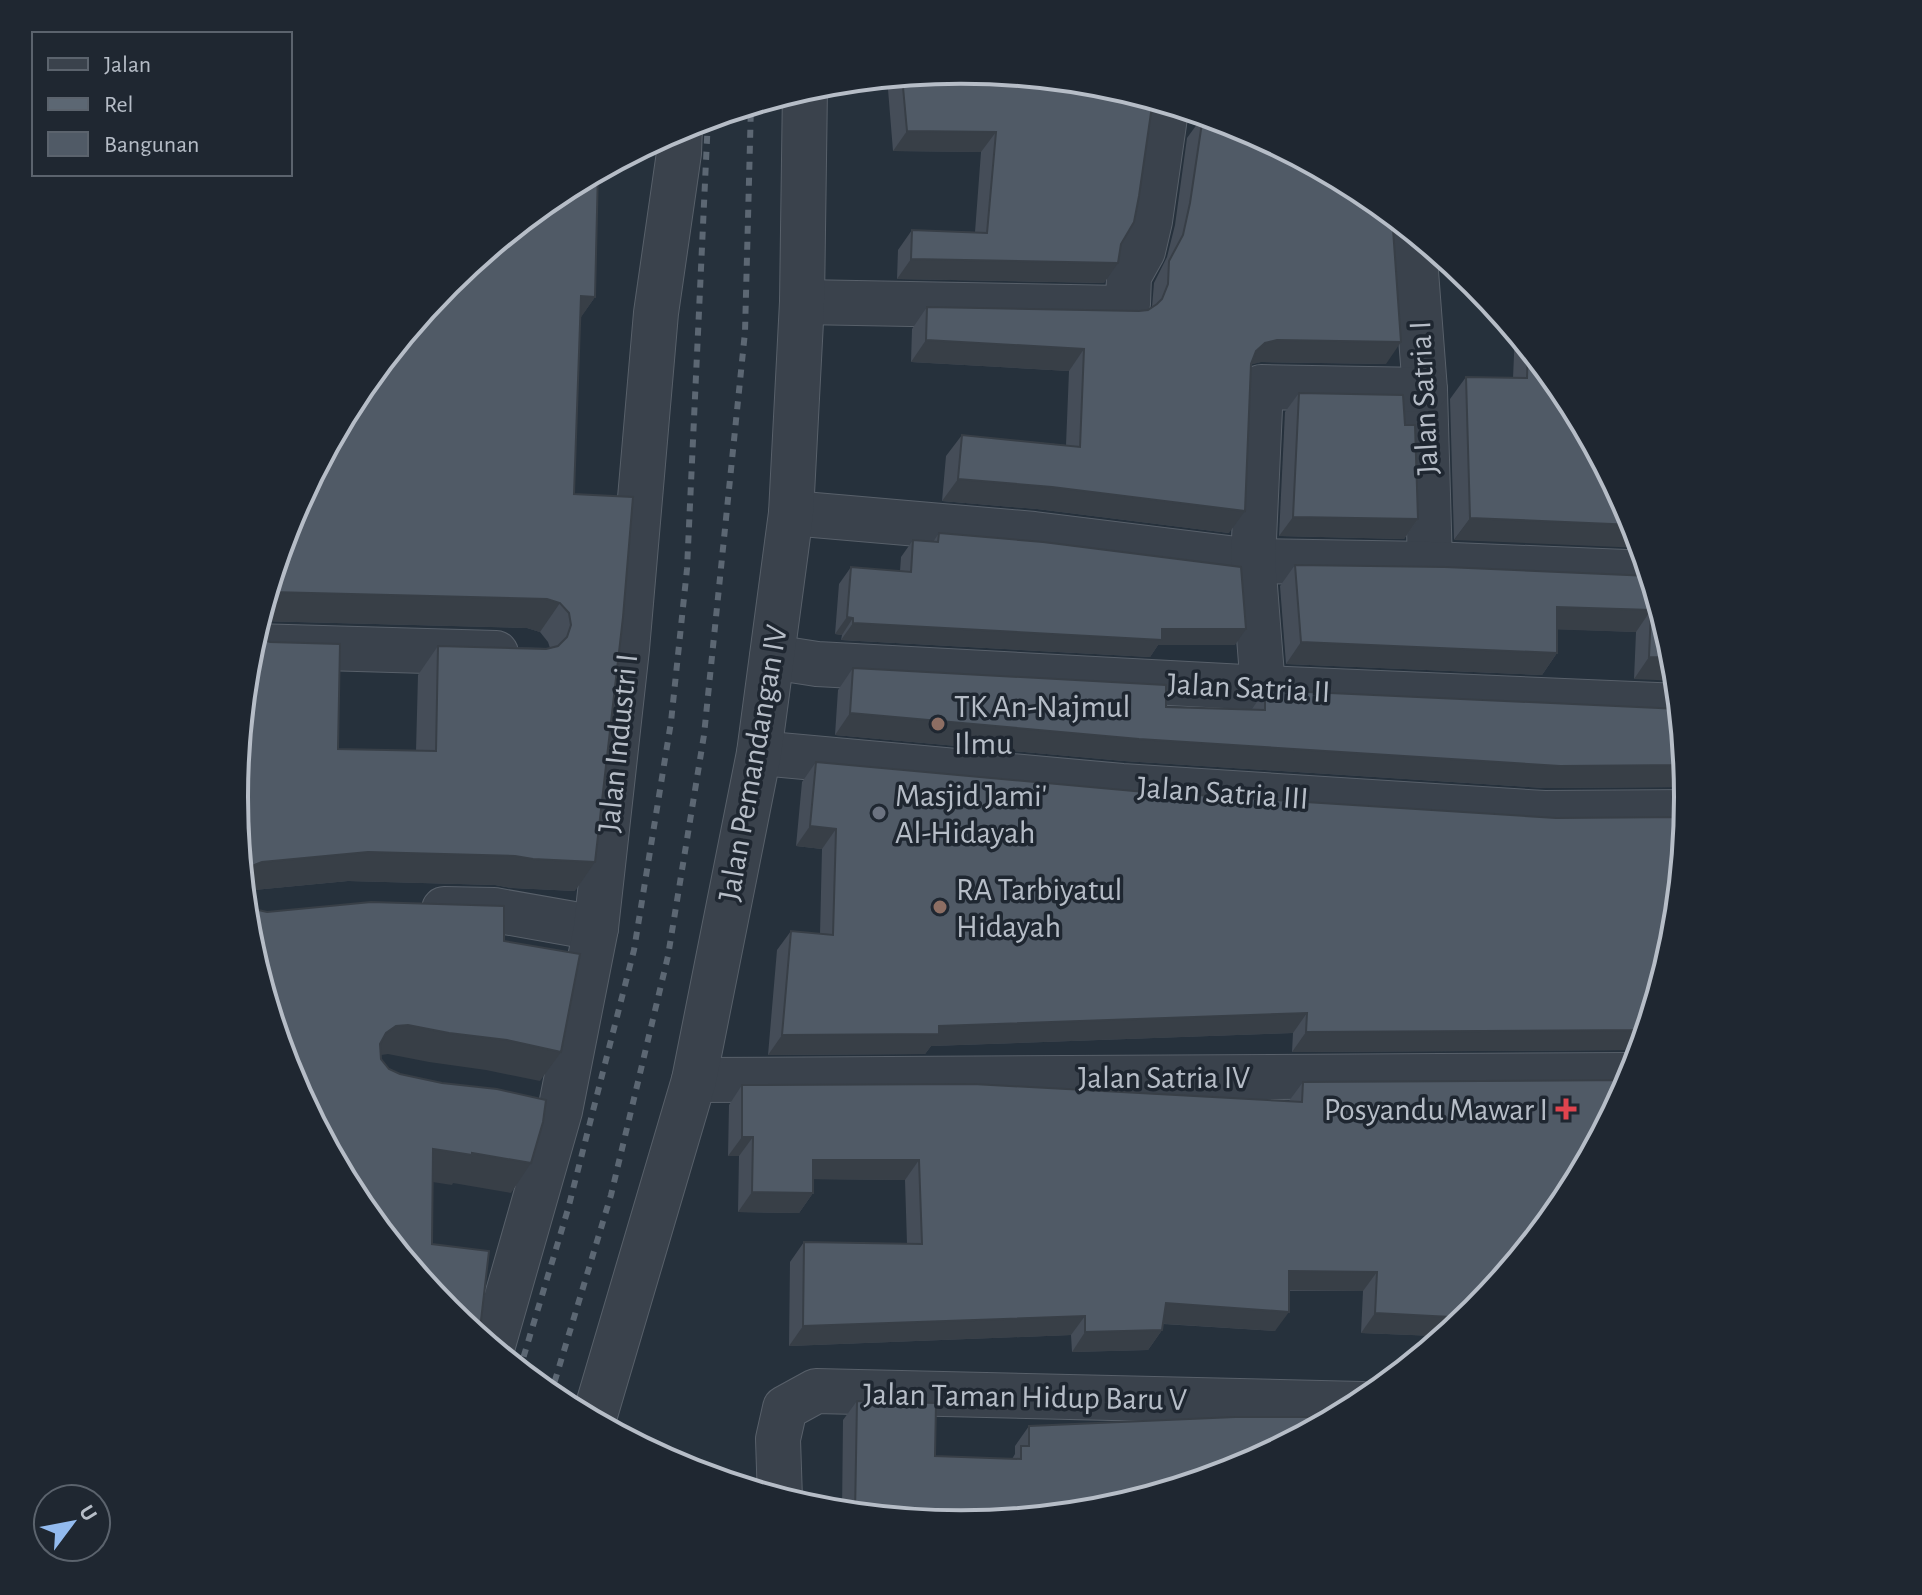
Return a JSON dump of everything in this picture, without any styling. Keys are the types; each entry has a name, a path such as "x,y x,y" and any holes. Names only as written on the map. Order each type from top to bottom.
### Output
{"street":[{"name":"Jalan Pemandangan IV","path":"596,1410 694,1080 759,753 791,513 802,302 805,102"},
{"path":"802,302 1124,308 1128,304 1129,276 1143,251 1150,221 1165,114"},
{"name":"Jalan Industri I","path":"494,1337 540,1107 596,928 627,649 656,313 679,142"},
{"name":"Jalan Satria I","path":"1414,247 1425,390 1430,564"},
{"path":"1263,688 1253,561 1261,387 1425,390"},
{"path":"791,513 1034,534 1253,561 1638,573"},
{"path":"264,646 526,653"},
{"name":"Jalan Satria II","path":"772,657 817,664 1668,705"},
{"name":"Jalan Satria III","path":"759,753 1137,787 1544,813 1674,812"},
{"path":"407,908 494,910 596,928"},
{"name":"Jalan Satria IV","path":"694,1080 1618,1075"},
{"name":"Jalan Taman Hidup Baru V","path":"780,1488 778,1439 785,1408 816,1391 1337,1403"}],"building":[{"path":"961,84 1054,90 1151,110 1134,222 1121,244 1118,263 911,259 912,230 987,233 996,132 907,131 903,87"},
{"path":"1201,126 1277,158 1357,204 1393,230 1401,342 1277,340 1265,343 1256,351 1251,364 1245,511 1052,487 958,479 962,435 1080,447 1084,349 926,340 927,307 1148,310 1162,299 1168,284 1169,261 1183,235"},
{"path":"598,184 595,297 581,296 574,494 633,497 623,617 595,862 515,856 368,852 262,862 251,867 249,751 265,640 340,644 338,749 436,751 438,646 546,649 558,646 567,637 571,625 569,613 560,603 547,599 278,592 302,524 321,482 343,441 395,363 456,293 491,261 527,231"},
{"path":"1527,364 1579,441 1620,524 1470,518 1466,377 1527,378"},
{"path":"1299,393 1403,395 1405,425 1415,425 1418,519 1293,517"},
{"path":"939,533 1043,542 1241,567 1246,629 1162,629 1162,640 853,623 853,618 847,617 851,567 911,572 913,540 938,542"},
{"path":"1295,565 1445,567 1639,576 1649,610 1557,607 1557,653 1301,642"},
{"path":"1651,616 1661,657 1649,657"},
{"path":"853,668 1166,685 1166,707 1265,710 1265,690 1668,708 1673,765 1560,766 1139,739 850,713"},
{"path":"816,762 1134,791 1556,818 1674,817 1661,937 1636,1030 1306,1032 1307,1013 939,1026 939,1034 782,1035 791,931 833,935 836,829 810,826"},
{"path":"371,902 504,906 504,941 580,954 561,1052 507,1040 408,1025 396,1026 386,1033 380,1044 381,1059 389,1069 400,1074 546,1100 531,1163 433,1149 432,1244 489,1251 481,1324 456,1302 395,1232 343,1154 321,1113 285,1027 257,910 267,912"},
{"path":"1616,1080 1579,1154 1554,1194 1497,1268 1450,1317 1375,1313 1377,1272 1289,1271 1289,1312 1166,1303 1162,1330 1085,1332 1085,1316 803,1326 804,1242 922,1244 919,1160 813,1160 813,1193 752,1192 753,1137 742,1137 742,1085 973,1084 1302,1102 1303,1082"},
{"path":"857,1401 936,1403 935,1456 1021,1459 1021,1446 1029,1446 1029,1426 1235,1417 1314,1417 1234,1457 1146,1487 1100,1497 1054,1505 961,1511 855,1503"}],"railway":[{"path":"554,1383 611,1195 668,956 704,735 745,332 751,116"},
{"path":"523,1360 568,1209 634,950 671,722 687,569 707,131"}],"place":[{"name":"TK An-Najmul Ilmu","path":"938,724"},
{"name":"Masjid Jami' Al-Hidayah","path":"879,813"},
{"name":"RA Tarbiyatul Hidayah","path":"940,907"},
{"name":"Posyandu Mawar I","path":"1566,1109"}]}
